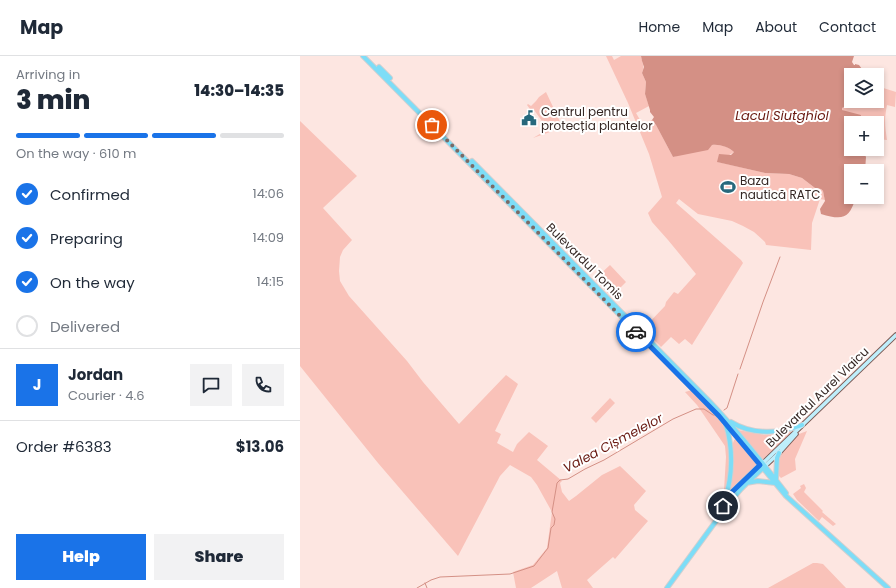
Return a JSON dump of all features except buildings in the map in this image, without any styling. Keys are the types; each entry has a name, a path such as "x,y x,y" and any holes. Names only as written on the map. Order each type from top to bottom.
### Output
{"main road":[{"name":"Bulevardul Tomis","path":"364,56 710,402 763,465 786,496 888,588"},
{"name":"Bulevardul Tomis","path":"367,56 499,190"},
{"name":"Bulevardul Aurel Vlaicu","path":"668,588 699,549 734,495 802,425 896,336"},
{"name":"Bulevardul Aurel Vlaicu","path":"668,588 719,514 731,493 778,453 796,433 896,336"},
{"path":"726,421 742,428 766,432 776,432 802,425"},
{"path":"719,514 730,481 730,440 726,421"},
{"path":"746,483 758,481 775,482 778,453"}],"shaded area":[{"path":"606,56 612,56 614,60 621,56 641,56 643,66 642,73 646,82 645,94 649,106 636,113 643,125 652,120 673,157 712,145 721,145 734,152 718,162 765,173 789,174 802,178 815,188 823,191 825,200 820,199 812,223 811,250 766,245 765,242 754,232 743,226 732,221 698,214 679,199 676,203 743,263 692,345 685,339 679,344 671,337 661,347 643,329 665,306 666,302 674,292 678,294 696,274 652,222 648,213 662,197 649,154 628,103"},
{"path":"884,88 896,92 895,107 887,105 885,115 887,140 884,140 884,116 851,116 842,110 842,108 884,108"},
{"path":"546,92 562,126 533,138 550,128 543,120 542,121 534,110 532,112 527,105 528,104 531,106"},
{"path":"300,121 357,176 323,208 352,240 343,250 340,257 340,281 349,296 407,361 459,424 506,375 518,384 495,431 501,434 497,443 513,452 517,444 529,432 548,446 537,460 562,481 560,483 562,492 569,501 602,475 620,466 646,491 634,505 635,510 648,521 615,559 613,557 587,580 593,588 562,588 557,571 531,588 516,588 513,572 533,565 547,548 552,512 531,477 510,465 500,476 458,556 378,463 300,366"},
{"path":"610,265 626,282 611,297 595,279"},
{"path":"692,390 713,411 726,431 730,457 729,477 724,497 716,516 714,516 722,499 724,490 726,457 725,446 697,405 685,392"},
{"path":"610,398 615,403 596,423 591,418"},
{"path":"738,430 765,435 791,433 762,460 738,432"},
{"path":"807,431 795,459 796,470 781,478 777,474 779,456 799,434"},
{"path":"736,439 756,462 756,465 731,490 733,443"},
{"path":"804,484 806,488 804,492 823,511 822,512 836,524 833,526 822,517 819,521 797,500 793,494 801,488 800,486"},
{"path":"813,563 823,564 846,588 768,588"}],"water":[{"name":"Lacul Siutghiol","path":"641,56 854,56 852,62 854,65 859,65 861,68 844,68 844,107 842,110 861,115 844,116 844,156 866,157 866,164 844,164 844,204 853,204 851,210 844,216 839,217 821,214 820,209 825,201 823,191 815,188 802,178 789,174 765,173 717,162 719,154 731,155 734,152 724,146 712,145 708,150 673,157 652,120 654,117 650,112 645,94 646,82 642,73 644,67"}],"waterway":[{"name":"Valea Cișmelelor","path":"740,369 780,257"},
{"name":"Valea Cișmelelor","path":"724,410 727,408 738,374"},
{"name":"Valea Cișmelelor","path":"417,588 440,577 510,574 534,566 548,548 551,528 554,525 555,519 552,512 557,483 560,480 568,479 604,460 673,419 696,409 704,409 713,415 716,415"},
{"name":"Valea Cișmelelor","path":"425,583 427,588"}],"way so far":[{"path":"432,125 636,332"}],"place":[{"name":"Centrul pentru protecția plantelor","path":"529,118"},
{"name":"Baza nautică RATC","path":"728,187"}],"route":[{"path":"636,332 708,404 760,465 731,493 723,506"}]}
